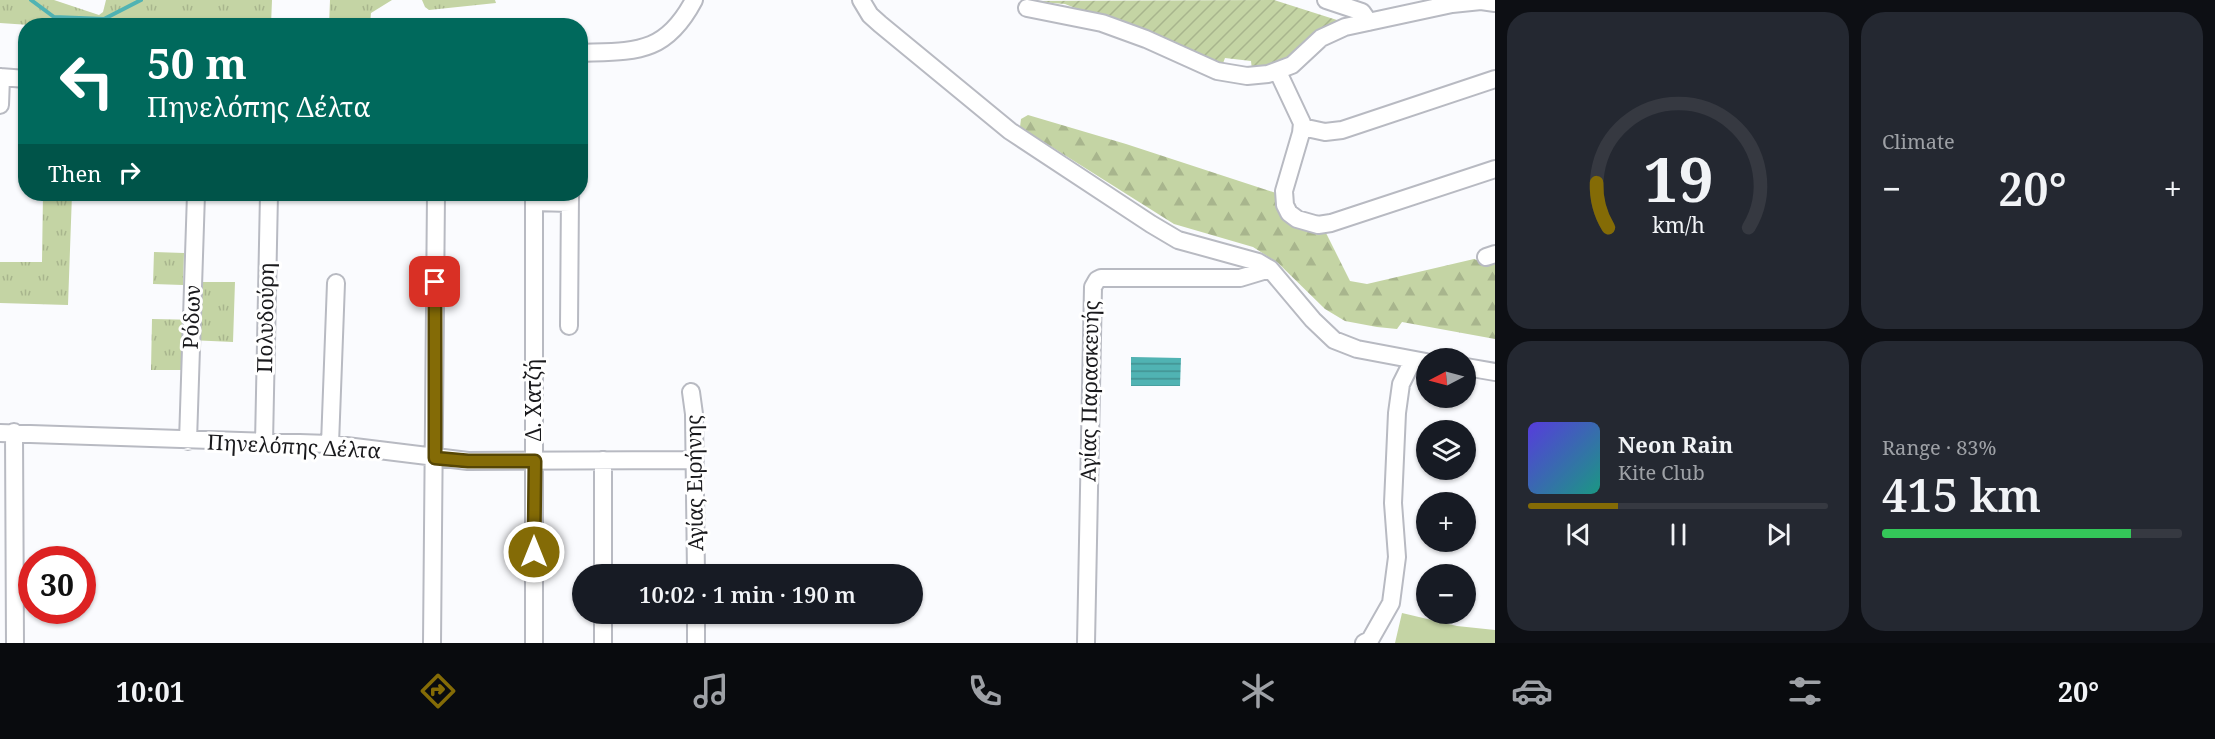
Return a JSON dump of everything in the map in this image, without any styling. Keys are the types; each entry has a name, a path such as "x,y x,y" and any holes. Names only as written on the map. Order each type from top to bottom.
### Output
{"street":[{"path":"588,52 645,48 672,32 694,0"},
{"path":"861,0 870,15 880,24 986,112 1025,141 1178,240 1258,262 1270,269 1313,320 1334,340 1357,350 1416,360"},
{"path":"1326,0 1362,12 1369,22"},
{"path":"1027,8 1085,19 1126,31 1204,66 1229,74 1247,76 1278,72 1298,61 1327,34 1445,3 1466,1 1495,3"},
{"path":"1278,72 1302,127 1283,196 1287,209 1293,217 1312,224 1331,223 1495,169"},
{"path":"0,105 0,77 18,78"},
{"path":"1302,127 1325,132 1342,130 1495,79"},
{"name":"Ρόδων","path":"188,441 196,201"},
{"name":"Πολυδούρη","path":"264,443 269,201"},
{"path":"432,643 436,201"},
{"name":"Δ. Χατζή","path":"534,201 534,643"},
{"path":"569,326 570,201"},
{"name":"Αγίας Παρασκευής","path":"1086,643 1093,287 1095,282 1101,278 1240,278 1270,269"},
{"path":"330,444 336,283"},
{"path":"1364,643 1370,640 1391,603 1397,557 1393,503 1397,412 1401,384 1416,366"},
{"path":"1476,369 1495,372"},
{"name":"Αγίας Ειρήνης","path":"691,392 694,414 696,564"},
{"path":"7,432 15,643"},
{"name":"Πηνελόπης Δέλτα","path":"7,432 188,441 330,444 468,461 695,460"},
{"path":"603,460 603,564"},
{"path":"603,624 603,643"},
{"path":"696,624 696,643"}],"green space":[{"path":"0,0 54,0 99,15 103,12 106,0 272,0 271,18 18,18 18,24 0,23"},
{"path":"330,0 392,0 371,13 371,18 329,18"},
{"path":"422,0 495,0 496,3 429,10"},
{"path":"1274,0 1340,21 1315,33 1305,41 1296,58 1252,70 1251,61 1225,58 1222,66 1065,4 1028,1"},
{"path":"1028,115 1279,194 1325,231 1350,281 1367,284 1474,259 1487,264 1495,261 1495,339 1402,322 1397,329 1345,321 1325,309 1278,263 1253,247 1174,224 1020,127 1021,119"},
{"path":"43,201 72,201 68,305 0,303 0,262 42,262"},
{"path":"154,252 184,253 183,285 153,284"},
{"path":"202,282 235,282 233,342 189,340 186,370 151,370 152,319 201,320"},
{"path":"1402,613 1416,616 1416,624 1449,624 1495,630 1495,643 1395,643"}],"water":[{"path":"1131,357 1181,358 1180,386 1131,386"}],"waterway":[{"path":"31,0 54,17 79,18"},
{"path":"106,18 141,0"}],"route":[{"path":"435,282 435,458 468,461 535,461 534,552"}]}
